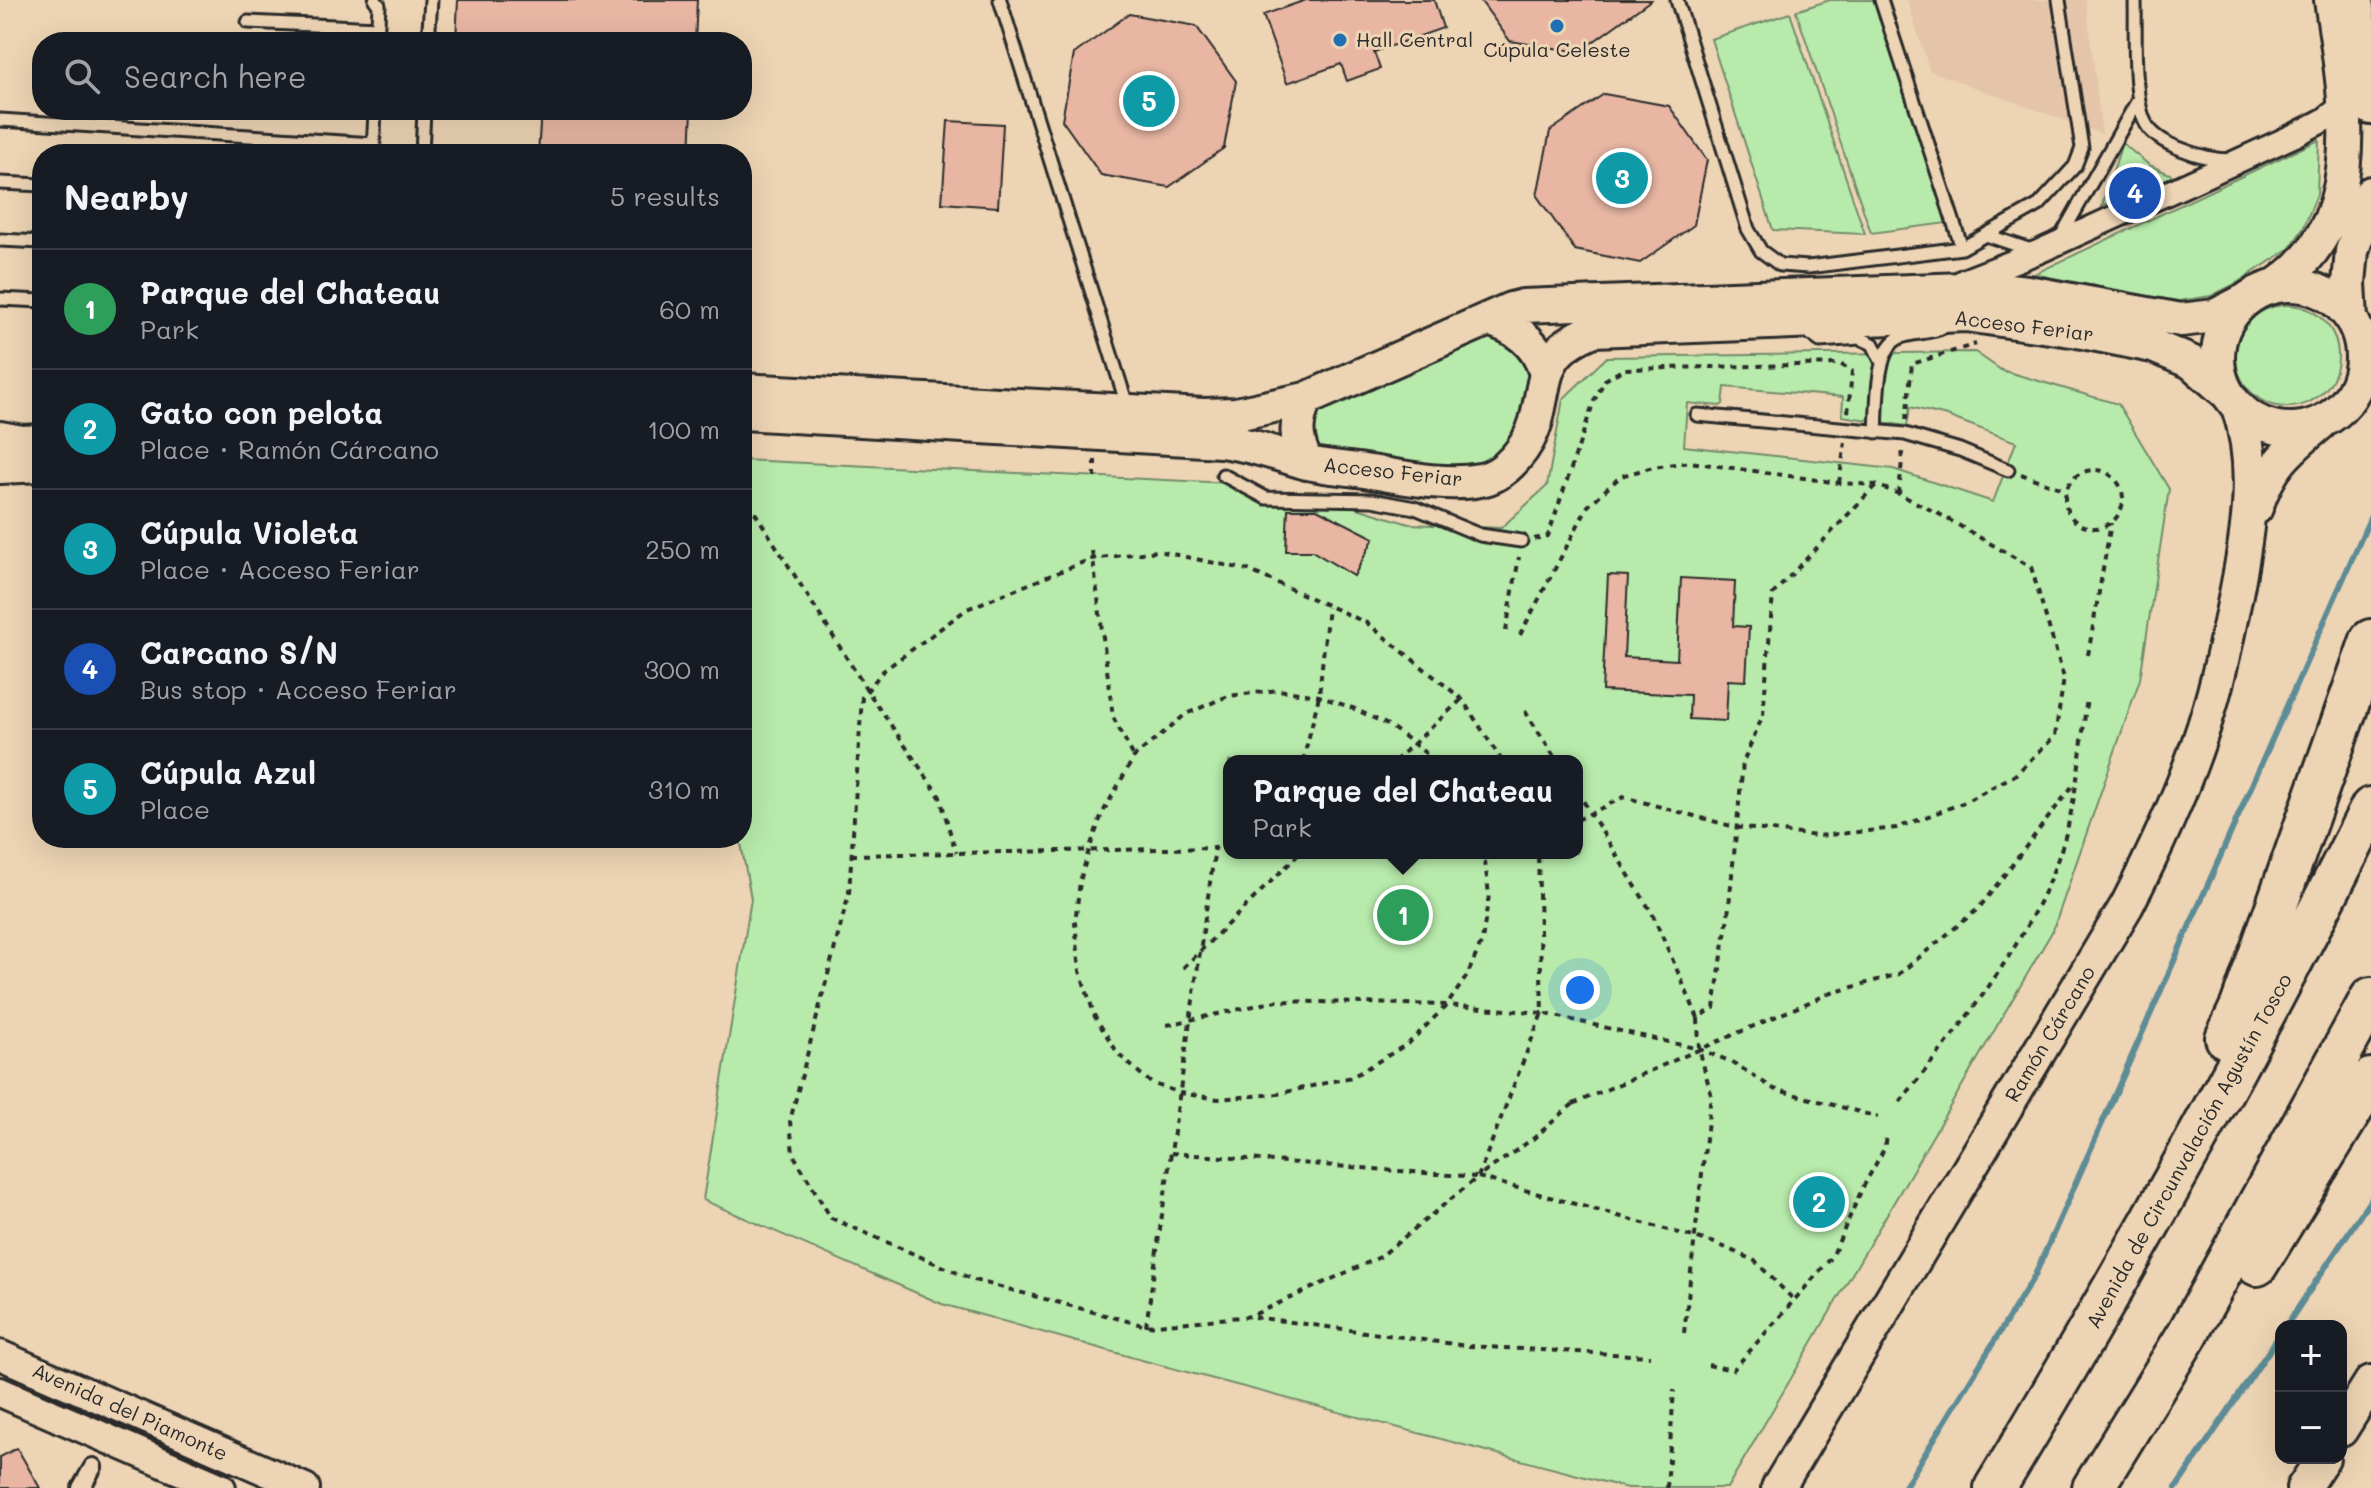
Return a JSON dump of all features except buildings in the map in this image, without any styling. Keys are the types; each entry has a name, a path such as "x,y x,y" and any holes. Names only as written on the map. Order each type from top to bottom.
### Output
{"highway":[{"path":"2151,1225 2202,1084 2241,1006 2371,640"},
{"name":"Avenida de Circunvalación Agustín Tosco","path":"1995,1488 2151,1225 2296,957 2371,808"},
{"path":"2100,1477 2202,1309 2371,998"},
{"path":"2100,1477 2228,1314 2371,1079"}],"main road":[{"path":"2331,0 2358,106"},
{"path":"2356,0 2358,106 2341,207 2325,239 2306,265 2273,287 2244,301 2224,329 2219,346 2221,380 2234,401 2265,425 2281,428 2313,425 2327,419 2348,399 2360,373 2361,345 2351,319 2349,283 2352,251 2371,193"},
{"path":"2273,287 2291,285 2309,288 2339,305 2351,319"},
{"name":"Acceso Feriar","path":"752,391 1204,415 1236,414 1306,399 1523,306 1989,288 2181,320 2215,316 2244,301"},
{"path":"1488,319 1507,325 1530,343 1542,359 1545,371"},
{"name":"Acceso Feriar","path":"752,414 1221,441 1260,448 1307,463 1459,481 1491,477 1525,447 1533,431 1545,371 1565,346 1594,330 1793,320 2078,331 2153,346 2191,362 2234,401"},
{"path":"1306,399 1297,422 1296,435 1307,463"},
{"name":"Ramón Cárcano","path":"2234,401 2245,427 2250,461 2245,546"},
{"name":"Ramón Cárcano","path":"1778,1488 2127,905 2177,799 2208,715 2245,546 2269,474 2289,451 2327,419"},
{"path":"0,438 32,440"},
{"path":"0,467 32,465"},
{"path":"2347,1420 2371,1382"},
{"path":"2303,1488 2319,1464"}],"street":[{"path":"1938,290 2038,252 2358,106"},
{"name":"Avenida del Piamonte","path":"0,1355 305,1488"},
{"name":"Avenida del Piamonte","path":"0,1392 221,1488"},
{"path":"81,1488 93,1467"}],"lane":[{"path":"375,0 379,5 378,32"},
{"path":"429,32 431,0"},
{"path":"1000,0 1129,410"},
{"path":"1677,0 1748,229 1761,251 1780,265 1808,267 1962,248 2039,205 2075,166 2082,148 2059,0"},
{"path":"1881,0 1962,248"},
{"path":"2135,0 2138,99 2147,127 2170,145 2207,158 2238,160"},
{"path":"248,22 378,28"},
{"path":"2058,242 2138,99"},
{"path":"0,120 310,144"},
{"path":"374,144 375,120"},
{"path":"422,144 424,120"},
{"path":"0,183 32,185"},
{"path":"1986,235 2038,252"},
{"path":"0,240 32,242"},
{"path":"0,299 32,301"},
{"path":"1793,320 1820,341 1860,338 1873,344 1881,361"},
{"path":"1876,432 1881,361 1891,342 1901,337 1972,329"},
{"path":"1697,415 1905,434 1960,450 2008,470"},
{"path":"1223,475 1266,498 1372,500 1415,508 1480,535 1521,541"}],"path":[{"path":"1899,494 1912,364 1972,329"},
{"path":"1506,631 1521,541 1548,536 1594,401 1605,380 1624,369 1840,364 1852,371 1839,483"},
{"path":"1520,635 1588,506 1604,489 1621,476 1653,467 1690,462 1839,483 1876,485 1899,494 2031,567 2064,678 2055,736 2015,775 1965,802 1897,828 1818,836 1735,827 1624,797 1583,817"},
{"path":"2008,470 2066,490"},
{"path":"2090,470 2111,475 2119,483 2123,505 2111,523 2094,529 2076,523 2066,508 2066,490 2080,473 2090,470"},
{"path":"1698,1018 1714,1008 1728,916 1743,762 1763,715 1771,651 1773,594 1876,485"},
{"path":"752,508 867,690 940,797 956,853"},
{"path":"2088,655 2111,523"},
{"path":"1092,551 1113,717 1134,757"},
{"path":"1498,755 1462,699 1367,623 1248,570 1158,551 1091,559 967,609 883,671 862,697 849,893 790,1121 793,1154 831,1218 974,1280 1146,1326 1251,1316 1468,1346 1650,1356"},
{"path":"1304,755 1319,696 1328,607"},
{"path":"1429,755 1378,720 1319,696 1278,690 1228,696 1186,714 1134,757 1102,814 1089,850 1080,881 1075,923 1080,971 1095,1017 1119,1055 1151,1083 1180,1093 1218,1099 1277,1094 1352,1077 1409,1043 1447,1005 1467,976 1482,941 1489,895 1485,859"},
{"path":"1900,1102 1994,978 2038,906 2062,845 2076,782 2087,697"},
{"path":"1401,755 1462,699"},
{"path":"1525,711 1553,755"},
{"path":"1251,1316 1380,1257 1478,1177 1534,1138 1573,1104 1828,994 1899,974 1979,908 2076,782"},
{"path":"1583,800 1652,913 1698,1018 1699,1049 1711,1094 1684,1333"},
{"path":"851,855 1215,848 1223,842"},
{"path":"1146,1326 1215,848"},
{"path":"1183,968 1294,859"},
{"path":"1478,1177 1542,1013 1538,859"},
{"path":"1167,1025 1277,1001 1447,1005 1542,1013 1699,1049 1732,1062 1774,1089 1878,1117"},
{"path":"1708,1365 1733,1370 1832,1257 1862,1189 1884,1149 1886,1136"},
{"path":"1171,1153 1478,1177 1695,1237 1755,1261 1795,1301"},
{"path":"1667,1488 1674,1390"}],"shaded area":[{"path":"1907,0 2086,0 2102,134 1930,71"}],"green space":[{"path":"1830,0 1880,0 1955,222 1871,233 1796,11"},
{"path":"1790,13 1865,234 1773,230 1711,39"},
{"path":"2319,140 2317,194 2303,229 2289,249 2211,296 2173,302 2034,274"},
{"path":"2122,143 2149,165 2174,176 2102,206"},
{"path":"2287,305 2306,309 2323,320 2334,337 2338,356 2334,375 2323,392 2306,403 2287,407 2268,403 2251,392 2240,375 2236,356 2240,337 2251,320 2268,309"},
{"path":"1486,334 1504,339 1518,352 1533,392 1518,442 1479,470 1333,458 1309,439 1316,408"},
{"path":"1975,352 2001,370 2118,404 2169,489 2140,679 2053,930 1727,1488 1627,1488 942,1304 703,1200 751,899 742,848 752,848 752,460 1229,483 1293,503 1354,507 1409,524 1501,528 1547,486 1563,399 1607,357","holes":["1725,387 1843,397 1842,416 1907,426 1910,407 1947,416 2016,442 1993,502 1893,469 1684,446 1687,403 1720,406"]}],"waterway":[{"path":"1904,1488 2035,1275 2371,516"},
{"path":"2290,1320 2371,1199"},
{"path":"2176,1488 2275,1342"}],"place":[{"name":"Cúpula Celeste","path":"1557,26"},
{"name":"Hall Central","path":"1340,40"},
{"name":"Cúpula Azul","path":"1149,101"},
{"name":"Cúpula Violeta","path":"1622,178"},
{"name":"Carcano S/N","path":"2135,193"},
{"name":"Parque del Chateau","path":"1403,915"},
{"name":"Gato con pelota","path":"1819,1202"}]}
